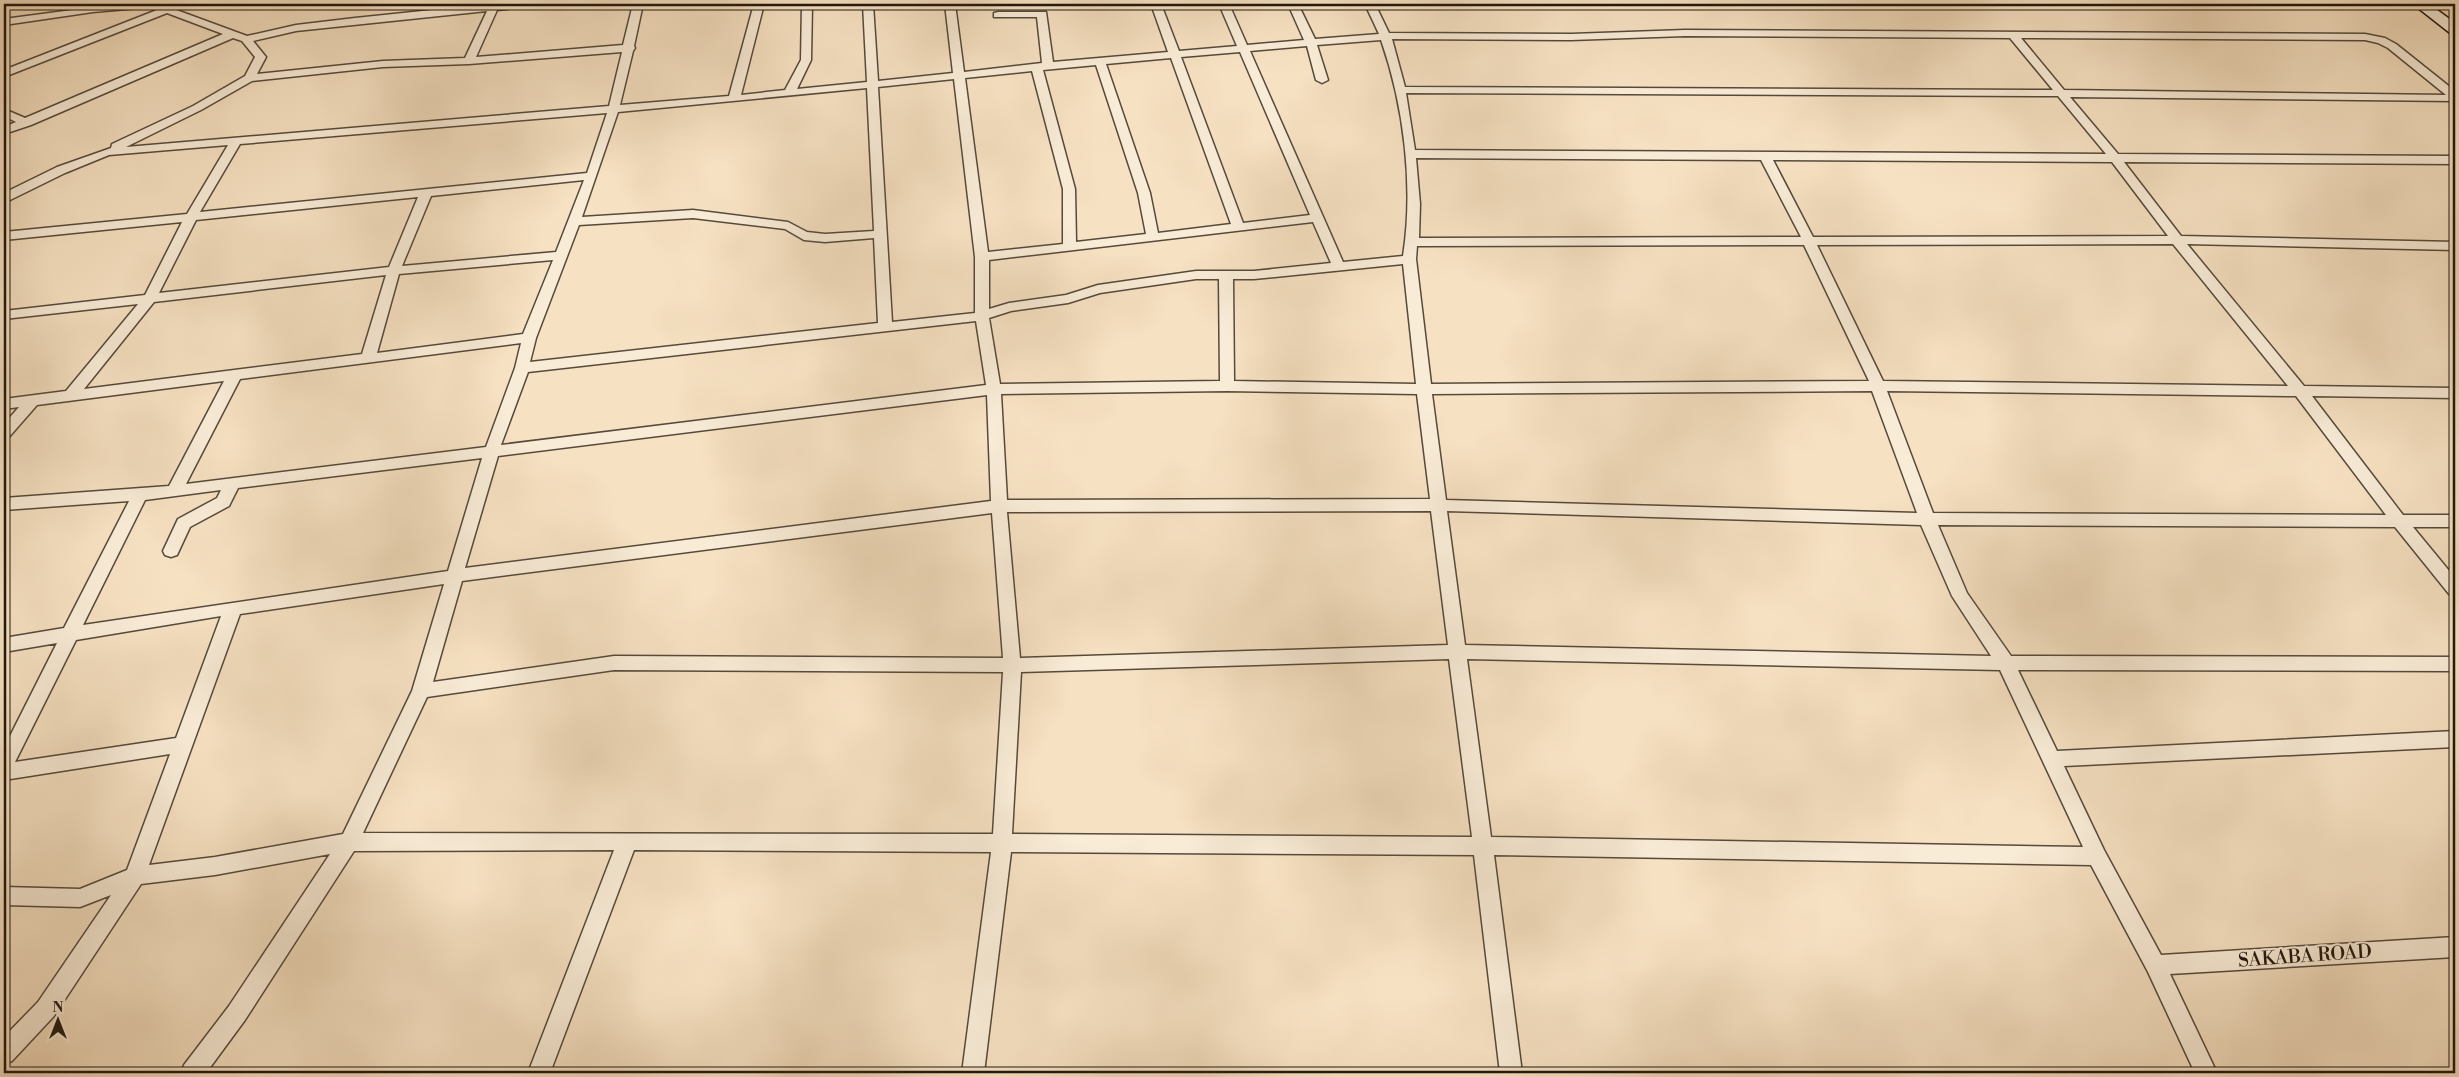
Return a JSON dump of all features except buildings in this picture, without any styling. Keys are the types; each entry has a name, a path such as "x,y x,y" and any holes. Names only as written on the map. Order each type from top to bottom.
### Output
{"main road":[{"path":"2420,4 2455,30"},
{"path":"2428,4 2455,24"}],"street":[{"path":"4,22 93,9 152,4 246,40 296,28 494,5 526,4"},
{"path":"192,1073 238,1013 349,842 422,691 492,450 522,368 529,338 592,176 614,108 630,48 638,4"},
{"path":"734,99 745,64 747,46 759,4"},
{"path":"789,94 806,60 807,4"},
{"path":"868,4 885,328"},
{"path":"950,4 982,257 982,316 994,389 999,506 1012,665 1002,844 973,1073"},
{"path":"1156,4 1239,228"},
{"path":"1224,4 1338,265"},
{"path":"1293,4 1311,43 1322,80"},
{"path":"1370,4 1387,36 1400,90 1410,154 1414,242 1409,259 1423,389 1484,846 1511,1073"},
{"path":"469,61 494,5"},
{"path":"4,74 166,10"},
{"path":"998,15 1042,14 1042,67 1069,189 1070,247"},
{"path":"107,152 734,99 872,83 1387,36 1495,35 1571,38 1685,33 2365,37 2381,40 2392,46 2455,97"},
{"path":"4,131 230,35"},
{"path":"2014,36 2115,158 2177,240 2300,391 2399,521 2455,589"},
{"path":"246,40 261,57 250,78"},
{"path":"4,198 61,170 107,152 197,108 250,78 383,64 469,61 630,48"},
{"path":"1100,62 1144,193 1154,238"},
{"path":"1400,90 2455,97"},
{"path":"4,112 27,122"},
{"path":"72,394 149,299 191,217 236,141"},
{"path":"1410,154 2455,160"},
{"path":"1765,156 1809,240 1878,386 1928,519 1960,596 2006,663 2097,856 2155,965 2206,1073"},
{"path":"4,236 592,176"},
{"path":"368,359 394,270 426,193"},
{"path":"575,221 692,214 788,226 804,236 825,238 880,234"},
{"path":"982,257 1318,218"},
{"path":"1414,242 2177,240 2455,246"},
{"path":"4,315 394,270 562,255"},
{"path":"522,368 982,316 1009,307 1068,299 1098,289 1196,274 1254,275 1409,259"},
{"path":"1226,276 1227,386"},
{"path":"4,404 529,338"},
{"path":"175,489 235,374"},
{"path":"4,504 140,494 994,389 1227,386 1423,389 1878,386 2455,393"},
{"path":"4,433 34,399"},
{"path":"171,551 184,522 223,502 233,482"},
{"path":"4,766 140,494"},
{"path":"4,645 233,608 649,549 999,506 1438,505 1928,519 2455,521"},
{"path":"4,1053 46,1009 135,876 181,745 233,608"},
{"path":"422,691 614,663 1012,665 1458,652 2006,663 2455,664"},
{"path":"2052,759 2455,739"},
{"path":"4,772 181,745"},
{"path":"4,896 80,898 135,876 215,866 349,842 627,841 1484,846 2097,856"},
{"path":"538,1073 627,841"},
{"name":"SAKABA ROAD","path":"2155,965 2455,947"}]}
